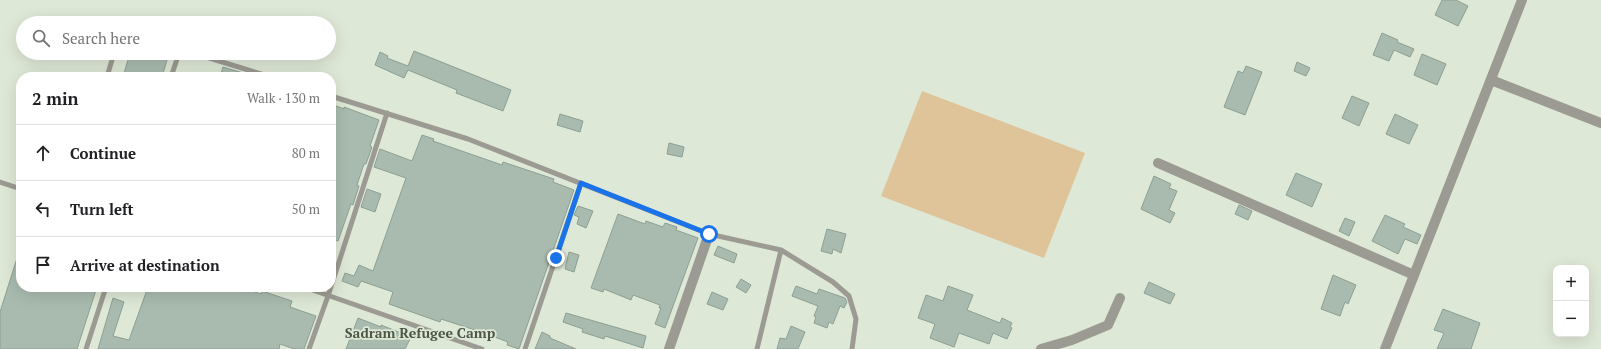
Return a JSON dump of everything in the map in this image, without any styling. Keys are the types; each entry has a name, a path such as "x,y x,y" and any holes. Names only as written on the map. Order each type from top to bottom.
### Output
{"street":[{"path":"1385,349 1522,0"},
{"path":"1491,80 1601,123"},
{"path":"1158,163 1414,275"},
{"path":"668,349 709,234"},
{"path":"1041,349 1072,340 1108,325 1120,298"}],"lane":[{"path":"108,72 112,60"},
{"path":"173,72 177,60"},
{"path":"215,60 254,72"},
{"path":"336,98 468,139 709,234 780,250 833,282 849,296 856,319 852,349"},
{"path":"336,271 387,113"},
{"path":"0,182 16,187"},
{"path":"525,349 581,183"},
{"path":"757,349 780,250"},
{"path":"86,349 104,292"},
{"path":"317,292 482,349"},
{"path":"309,349 329,292"}],"shaded area":[{"path":"922,91 1085,153 1044,258 881,196"}],"building":[{"path":"1442,0 1456,0 1468,6 1458,26 1435,15"},
{"path":"1382,33 1398,40 1397,42 1414,49 1410,57 1394,50 1389,61 1373,55"},
{"path":"414,51 511,90 503,111 456,93 457,90 408,70 404,78 375,65 380,52 388,56 387,58 408,66"},
{"path":"1422,54 1446,64 1437,85 1414,75"},
{"path":"128,60 167,60 163,72 124,72"},
{"path":"1297,62 1310,68 1306,76 1294,71"},
{"path":"1246,66 1262,72 1245,115 1224,107 1238,71 1243,73"},
{"path":"223,67 240,72 222,72"},
{"path":"1352,96 1369,103 1359,126 1342,118"},
{"path":"336,106 344,109 344,107 379,120 370,146 372,147 357,185 359,186 353,205 351,204 338,241 336,240"},
{"path":"560,114 583,121 580,132 557,125"},
{"path":"1395,114 1418,125 1409,144 1386,134"},
{"path":"422,135 434,139 433,141 502,165 503,162 554,179 553,182 574,190 519,349 507,345 508,342 481,332 441,319 440,322 389,304 393,292 361,281 358,287 342,281 345,273 354,276 359,265 373,271 406,178 374,167 380,149 412,161"},
{"path":"669,143 684,147 682,157 667,154"},
{"path":"1296,173 1322,184 1312,207 1286,195"},
{"path":"1154,176 1171,184 1169,188 1177,191 1169,210 1175,213 1170,223 1141,209"},
{"path":"367,189 381,194 375,212 361,207"},
{"path":"1239,205 1252,211 1248,220 1235,214"},
{"path":"578,206 593,211 586,228 577,224 579,217 574,215"},
{"path":"618,214 645,224 646,221 663,227 665,223 677,227 676,230 698,238 665,328 655,324 661,308 659,308 660,305 633,295 631,300 604,289 603,292 591,288"},
{"path":"1385,215 1405,224 1403,227 1421,235 1417,244 1405,239 1398,254 1372,241"},
{"path":"1345,218 1355,222 1349,236 1339,231"},
{"path":"827,229 846,234 841,253 833,249 832,254 821,251"},
{"path":"718,246 737,254 734,263 714,255"},
{"path":"569,252 579,255 574,272 565,269"},
{"path":"16,261 16,292 95,292 77,349 0,349 0,312"},
{"path":"1333,275 1356,285 1348,304 1345,302 1340,316 1321,309"},
{"path":"741,279 751,285 746,293 736,287"},
{"path":"1149,282 1175,294 1170,304 1144,293"},
{"path":"796,286 817,294 819,289 845,298 847,302 844,308 840,306 833,324 829,322 827,328 814,323 816,317 814,316 818,306 792,296"},
{"path":"948,286 973,295 967,310 1000,323 1002,318 1012,323 1010,327 1012,328 1007,339 993,333 989,344 959,333 954,347 930,338 935,324 918,318 926,295 943,301"},
{"path":"146,292 255,292 261,294 262,292 265,292 292,301 290,307 316,316 304,349 294,349 280,344 279,349 98,349 113,298 124,302 113,336 129,340"},
{"path":"712,292 728,299 723,310 707,304"},
{"path":"1443,309 1480,323 1471,349 1437,349 1444,333 1434,330"},
{"path":"566,313 646,336 643,348 605,336 604,339 582,332 583,329 563,322"},
{"path":"358,318 411,337 405,349 346,349"},
{"path":"791,326 805,332 798,349 777,349 780,338 786,339"},
{"path":"542,332 550,336 550,338 576,349 535,349"}],"district":[{"name":"Sadram Refugee Camp","path":"420,332"}],"route":[{"path":"556,258 581,183 709,234"}]}
